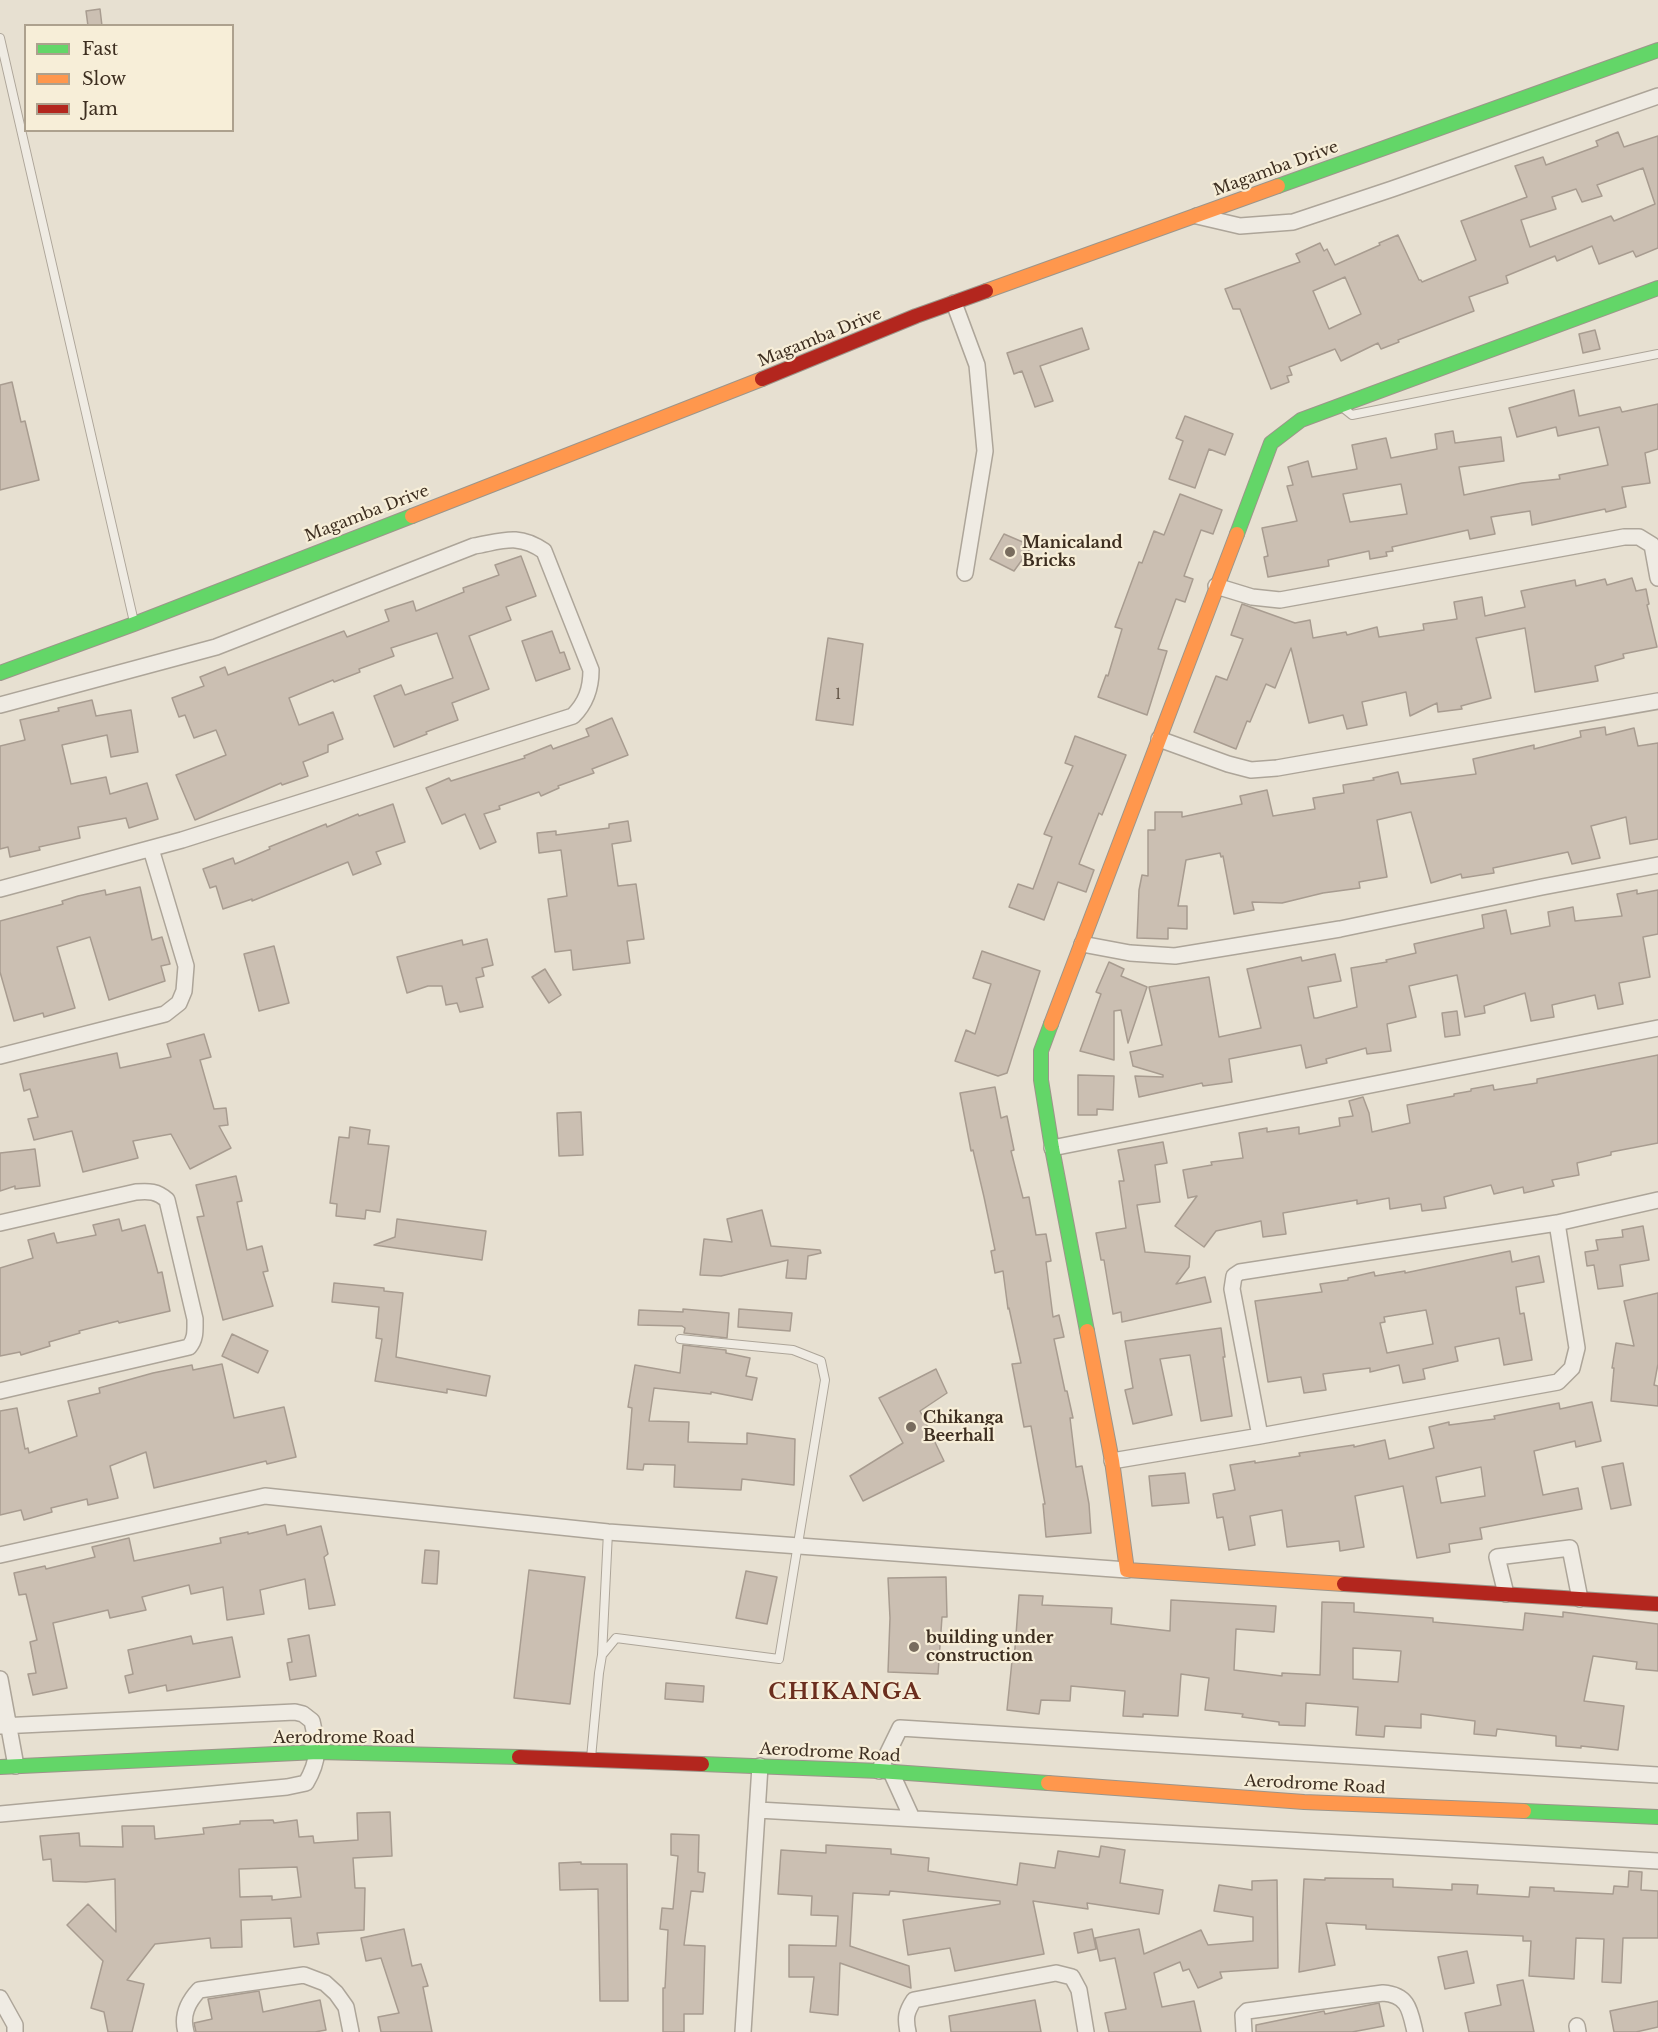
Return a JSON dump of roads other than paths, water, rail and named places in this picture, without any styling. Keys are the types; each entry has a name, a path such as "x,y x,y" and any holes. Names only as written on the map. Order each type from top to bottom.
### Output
{"street":[{"name":"Magamba Drive","path":"0,673 134,624 730,392 916,316 1658,50"},
{"path":"1197,216 1240,226 1293,222 1658,96"},
{"path":"1127,1570 1112,1461 1052,1148 1041,1080 1041,1051 1271,442 1301,420 1658,288"},
{"path":"954,303 977,365 985,451 965,573"},
{"path":"1216,586 1252,597 1280,600 1624,537 1639,537 1652,545 1658,578"},
{"path":"0,705 216,647 474,546 515,538 531,542 544,550 591,670 591,682 585,700 573,716 151,849 0,888"},
{"path":"1159,739 1251,770 1288,766 1658,701"},
{"path":"0,1056 165,1014 178,1003 184,991 186,966 151,849"},
{"path":"1082,944 1130,953 1175,956 1340,928 1542,886 1658,865"},
{"path":"1052,1148 1658,1028"},
{"path":"0,1223 136,1192 152,1191 160,1194 167,1200 195,1319 194,1342 189,1347 0,1391"},
{"path":"1260,1436 1232,1290 1234,1276 1240,1272 1557,1223 1658,1200"},
{"path":"1112,1461 1558,1382 1572,1368 1577,1348 1557,1223"},
{"path":"0,1555 265,1496 608,1532 1127,1570 1658,1605"},
{"path":"1506,1594 1497,1557 1570,1548 1580,1599"},
{"path":"0,1679 5,1726 16,1766"},
{"path":"0,1814 287,1787 306,1783 314,1769 318,1752 312,1721 303,1714 295,1712 5,1726"},
{"path":"912,1818 885,1772 900,1728 1658,1775"},
{"name":"Aerodrome Road","path":"0,1767 318,1752 591,1759 885,1772 1304,1802 1658,1817"},
{"path":"743,2032 760,1766"},
{"path":"758,1810 1658,1861"},
{"path":"908,2032 906,2011 914,2000 1056,1973 1072,1977 1079,1990 1086,2032"},
{"path":"186,2032 184,2025 187,2004 199,1990 304,1975 325,1983 336,1993 345,2007 351,2032"},
{"path":"1244,2032 1243,2015 1247,2011 1383,1993 1393,1994 1408,2007 1415,2032"},
{"path":"0,1998 15,2025 15,2032"}],"lane":[{"path":"0,38 134,624"},
{"path":"1340,406 1352,416 1658,354"},
{"path":"602,1655 616,1638 779,1659 825,1380 821,1361 793,1350 680,1339"},
{"path":"591,1759 602,1655 608,1532"}],"place":[{"name":"Manicaland Bricks","path":"1010,552"},
{"name":"Chikanga Beerhall","path":"911,1427"},
{"name":"building under construction","path":"914,1647"}],"district":[{"name":"CHIKANGA","path":"845,1693"}]}
